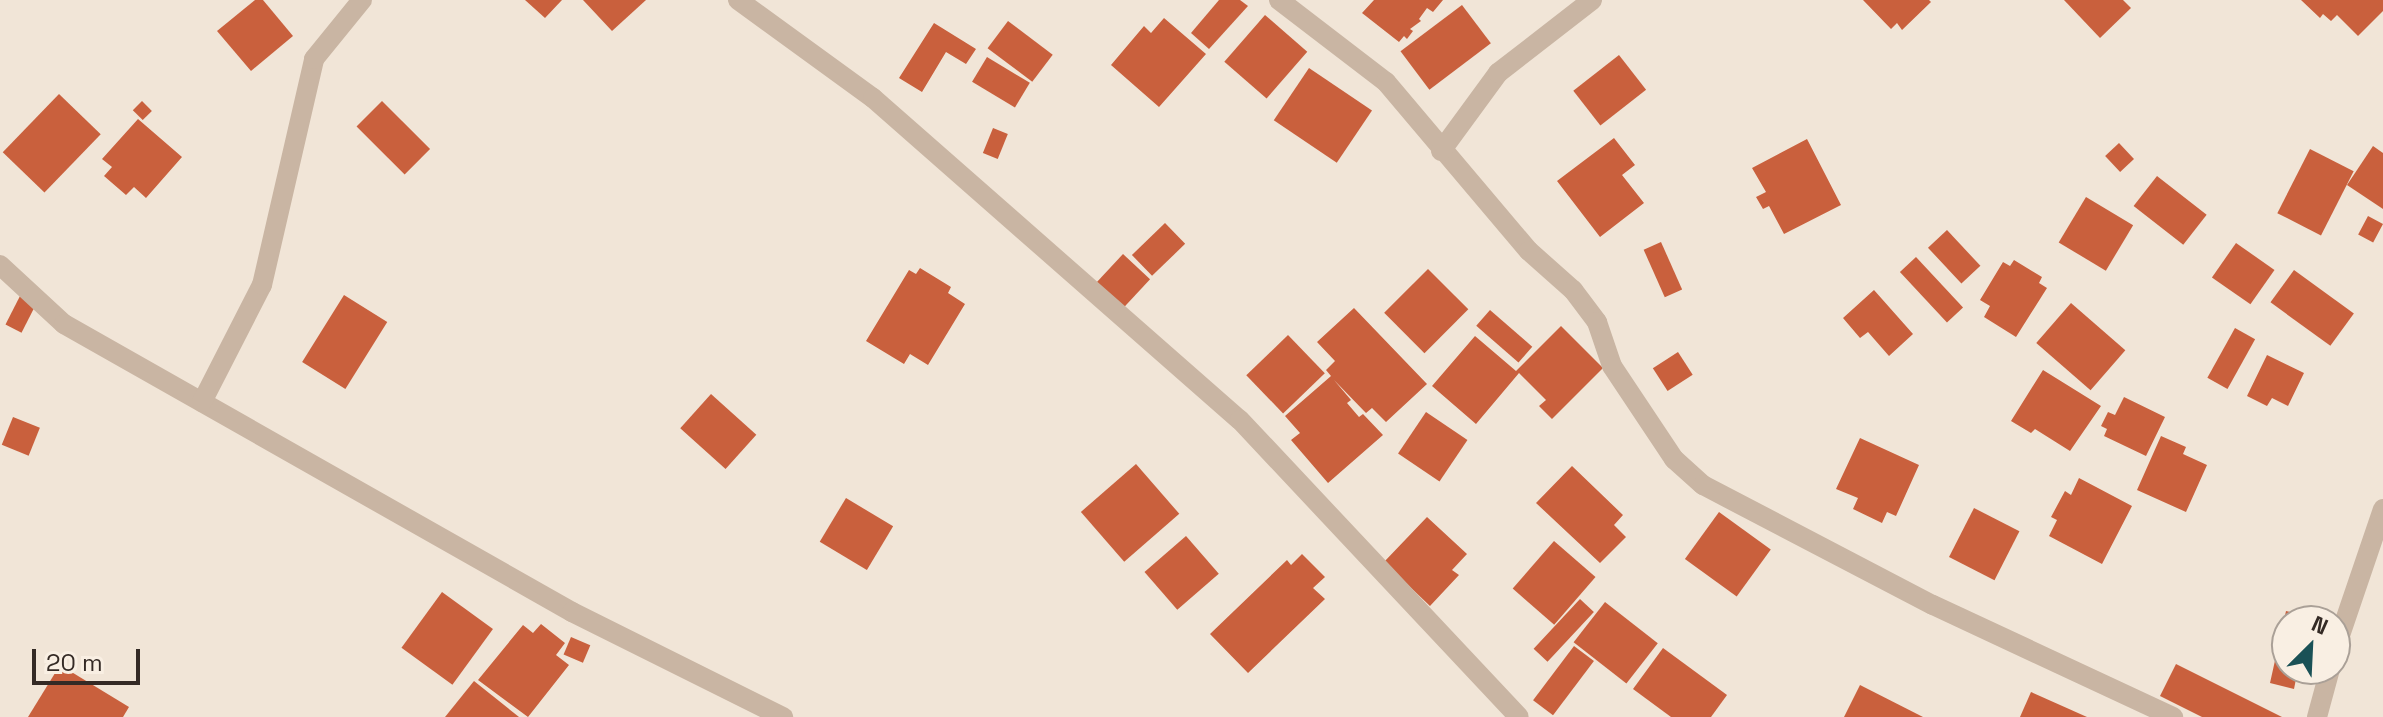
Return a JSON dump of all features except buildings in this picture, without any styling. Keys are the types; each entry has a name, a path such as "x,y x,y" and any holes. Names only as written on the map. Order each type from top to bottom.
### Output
{"street":[{"path":"202,402 262,285 314,59 362,0"},
{"path":"738,0 873,98 1240,420 1519,717"},
{"path":"1279,0 1386,82 1441,151 1529,251 1573,290 1597,322 1612,366 1674,459 1703,485 1933,605 2173,717"},
{"path":"1441,151 1498,73 1592,0"},
{"path":"0,265 64,324 572,612 783,717"},
{"path":"2350,605 2383,509"},
{"path":"2317,717 2326,685"}]}
